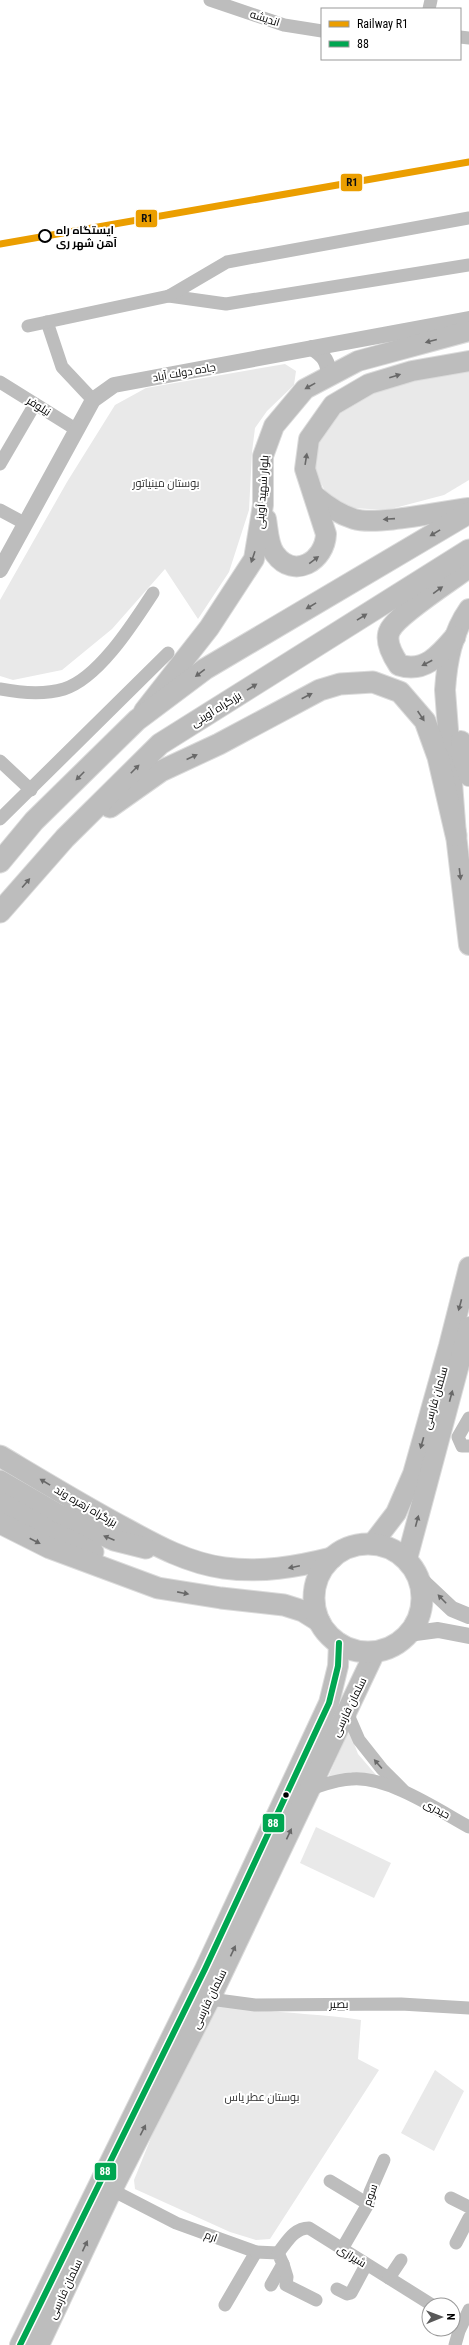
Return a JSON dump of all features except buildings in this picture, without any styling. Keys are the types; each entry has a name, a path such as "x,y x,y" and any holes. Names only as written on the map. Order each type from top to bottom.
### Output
{"highway":[{"path":"0,862 34,821 137,720 205,669 469,513"},
{"name":"بزرگراه آوینی","path":"0,912 65,838 160,744 469,550"},
{"path":"462,636 441,654 420,667 409,668 399,665 390,647 389,631 401,618 469,567"},
{"path":"65,838 161,772 219,744 320,690 340,684 359,681 373,682 400,692 425,721 438,757 456,835"},
{"name":"بزرگراه زهره وند","path":"0,1456 89,1509 174,1554"},
{"name":"بزرگراه زهره وند","path":"0,1482 57,1514 114,1540 174,1554 223,1568 252,1570 283,1569 332,1558"},
{"path":"0,1502 47,1530 107,1558 158,1588"},
{"path":"0,1523 50,1548 158,1588 201,1596 284,1605 303,1611 319,1621"},
{"path":"373,1543 397,1551 407,1559 418,1576 422,1592 422,1607 417,1622 408,1634 399,1643 375,1652 350,1649 339,1643 328,1634 319,1621 315,1609 316,1583 321,1571 332,1558 343,1549 358,1544 373,1543"}],"main road":[{"name":"بلوار شهید آوینی","path":"137,720 209,628 243,579 254,559 263,505 263,456 274,426 305,389 358,361 469,331"},
{"path":"263,505 271,546 281,561 299,566 316,559 326,543 326,534 315,496 305,469 310,439 333,405 369,384 412,371 469,361"},
{"path":"315,496 334,511 356,520 389,520 469,508"},
{"path":"469,610 462,636 447,670 445,690 456,835 469,945"},
{"path":"462,636 456,692 467,764"},
{"name":"سلمان فارسی","path":"373,1543 396,1513 413,1474 451,1339 469,1266"},
{"name":"سلمان فارسی","path":"407,1559 469,1327"},
{"name":"سلمان فارسی","path":"20,2345 205,1969 329,1703 338,1666 339,1643"},
{"name":"سلمان فارسی","path":"39,2345 112,2190 210,1999 346,1710 375,1652"}],"street":[{"name":"اندیشه","path":"210,0 284,24 321,31"},
{"path":"28,326 169,296 227,262 469,218"},
{"path":"169,296 226,304 469,265"},
{"name":"جاده دولت آباد","path":"0,570 93,400 114,385 469,319"},
{"path":"47,322 62,367 93,400"},
{"path":"312,348 322,354 327,362 329,376"},
{"name":"نیلوفر","path":"0,382 77,430"},
{"path":"0,464 35,404"},
{"path":"0,510 26,524"},
{"path":"0,689 24,692 48,692 66,689 86,677 122,639 153,593"},
{"path":"0,819 168,653"},
{"path":"0,761 31,790"},
{"path":"469,1418 458,1437 462,1446 469,1446"},
{"path":"418,1576 452,1609 469,1616"},
{"path":"408,1634 438,1630 462,1633 469,1636"},
{"path":"346,1710 359,1740 382,1769 406,1792"},
{"path":"310,1789 353,1778 381,1783 406,1792"},
{"name":"حیدری","path":"406,1792 469,1827"},
{"name":"بصیر","path":"210,1999 254,2005 401,2004 469,2008"},
{"name":"سوم","path":"342,2249 368,2204 370,2192 384,2160"},
{"path":"330,2181 368,2204"},
{"name":"ارم","path":"112,2190 176,2223 256,2252 281,2258"},
{"path":"451,2198 469,2207"},
{"path":"456,2243 469,2218"},
{"name":"شیرازی","path":"271,2285 281,2258 294,2233 302,2228 309,2228 421,2298"},
{"path":"225,2305 256,2252"},
{"path":"281,2258 287,2277 286,2285 308,2300"},
{"path":"389,2278 401,2260"},
{"path":"337,2289 347,2294 351,2293 366,2265"},
{"path":"461,2327 469,2310"}],"green space":[{"name":"بوستان مینیاتور","path":"285,364 296,371 294,385 267,411 255,428 252,452 249,510 229,572 198,619 165,569 112,629 62,670 13,680 0,676 0,600 67,482 115,405 146,388"},
{"path":"469,370 469,480 444,495 387,510 352,508 326,493 315,471 319,439 343,410 384,386"},
{"path":"350,1733 358,1754 376,1775 348,1773 327,1780 347,1734"},
{"path":"316,1827 391,1863 374,1898 300,1863"},
{"name":"بوستان عطر یاس","path":"220,2005 255,2010 361,2020 358,2059 379,2070 270,2239 256,2240 230,2232 135,2189 134,2180 170,2091 210,2016"},
{"path":"435,2070 464,2091 434,2151 401,2133"}],"rail line":[{"name":"R1","path":"0,244 469,162"}],"transit line":[{"name":"88","path":"20,2345 205,1969 329,1703 338,1666 339,1643"}],"place":[{"name":"ایستگاه راه آهن شهر ری","path":"45,236"}]}
